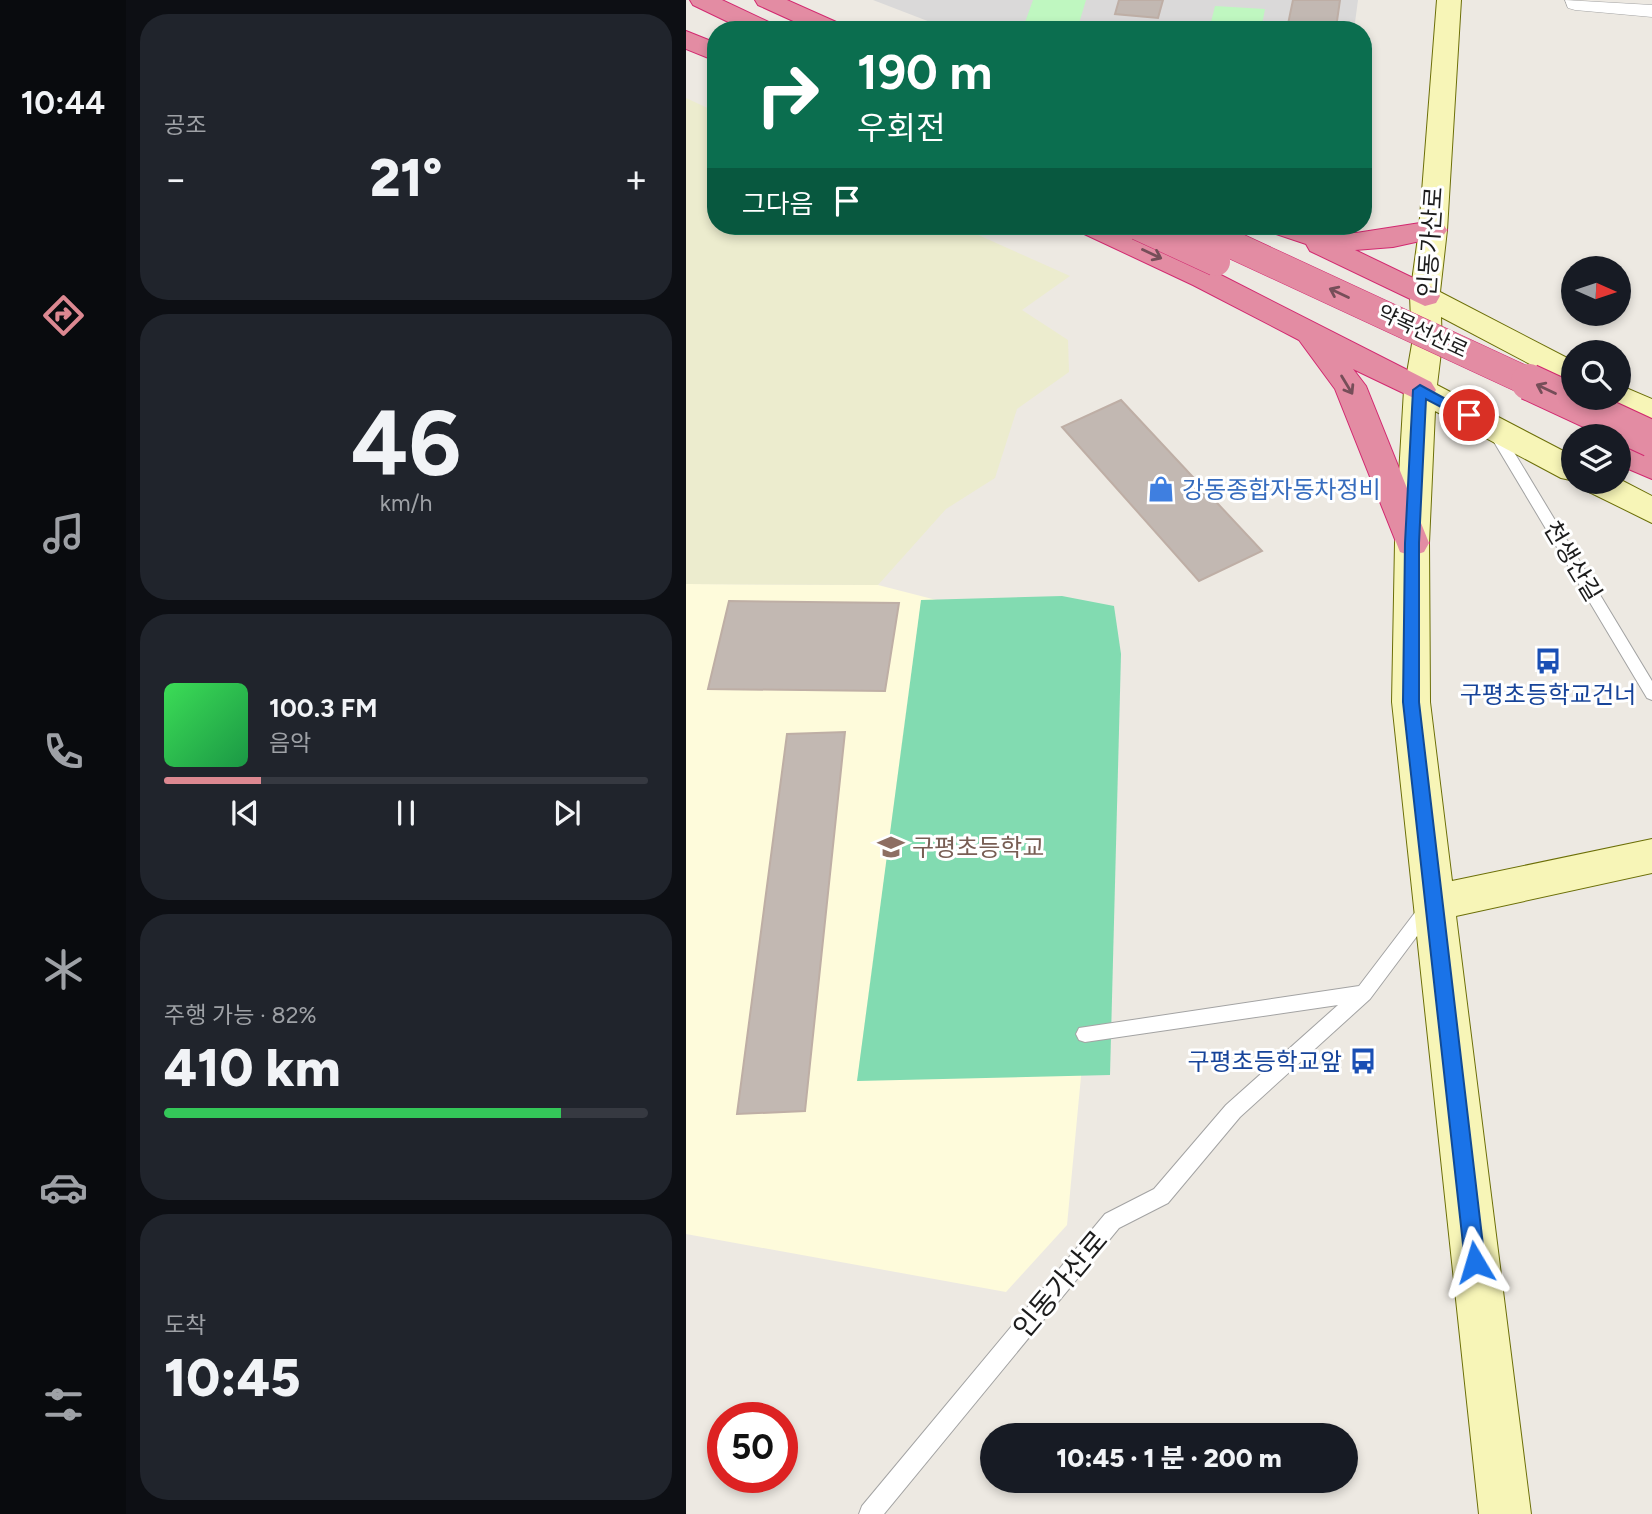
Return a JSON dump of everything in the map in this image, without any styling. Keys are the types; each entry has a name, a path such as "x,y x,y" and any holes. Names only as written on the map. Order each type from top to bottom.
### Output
{"highway":[{"path":"702,0 747,21"},
{"path":"767,0 814,21"},
{"path":"686,18 707,27"},
{"path":"686,39 707,49"},
{"path":"1308,235 1334,243 1382,241 1433,230"},
{"path":"1109,235 1307,330 1420,390"},
{"name":"약목선산로","path":"1157,235 1561,424"},
{"name":"약목선산로","path":"1211,235 1652,439"},
{"path":"1299,235 1425,296"},
{"path":"1307,330 1350,386 1412,543"},
{"path":"1631,457 1652,467"}],"main road":[{"name":"인동가산로","path":"1449,0 1433,230 1425,296 1427,344 1420,390 1412,543 1411,702 1501,1513"},
{"path":"1433,230 1444,266 1531,354"},
{"path":"1425,296 1561,368"},
{"path":"1420,390 1561,464"},
{"path":"1631,402 1652,412"},
{"path":"1620,494 1652,511"},
{"path":"1433,902 1652,856"}],"street":[{"path":"1575,0 1575,4 1652,11"}],"lane":[{"name":"천생산길","path":"1493,428 1652,694"},
{"name":"인동가산로","path":"870,1514 1112,1221 1161,1196 1233,1111 1364,993 1433,902"},
{"path":"1085,1034 1364,993"}],"shaded area":[{"path":"873,0 1358,0 1355,21 928,21"},
{"name":"구평초등학교","path":"686,584 878,585 1077,636 1085,1034 1067,1225 1006,1292 686,1234"}],"green space":[{"path":"1033,0 1086,0 1080,21 1026,21"},
{"path":"1215,6 1265,9 1263,21 1211,21"},
{"path":"686,98 707,108 707,235 978,235 1070,276 1022,310 1068,340 1069,372 1017,409 995,478 946,509 878,585 686,584"},
{"path":"1062,596 1114,606 1121,654 1110,1075 857,1081 921,600"}],"building":[{"path":"1119,0 1163,0 1158,18 1115,14"},
{"path":"1293,0 1340,0 1337,21 1289,21"},
{"name":"강동종합자동차정비","path":"1121,400 1262,551 1199,581 1062,427"},
{"path":"729,601 899,603 885,691 708,689"},
{"path":"845,732 805,1111 737,1114 787,734"}],"place":[{"name":"강동종합자동차정비","path":"1161,489"},
{"name":"구평초등학교건너","path":"1548,661"},
{"name":"구평초등학교","path":"891,847"},
{"name":"구평초등학교앞","path":"1363,1061"}],"route":[{"path":"1469,415 1420,390 1412,543 1411,702 1475,1262"}]}
